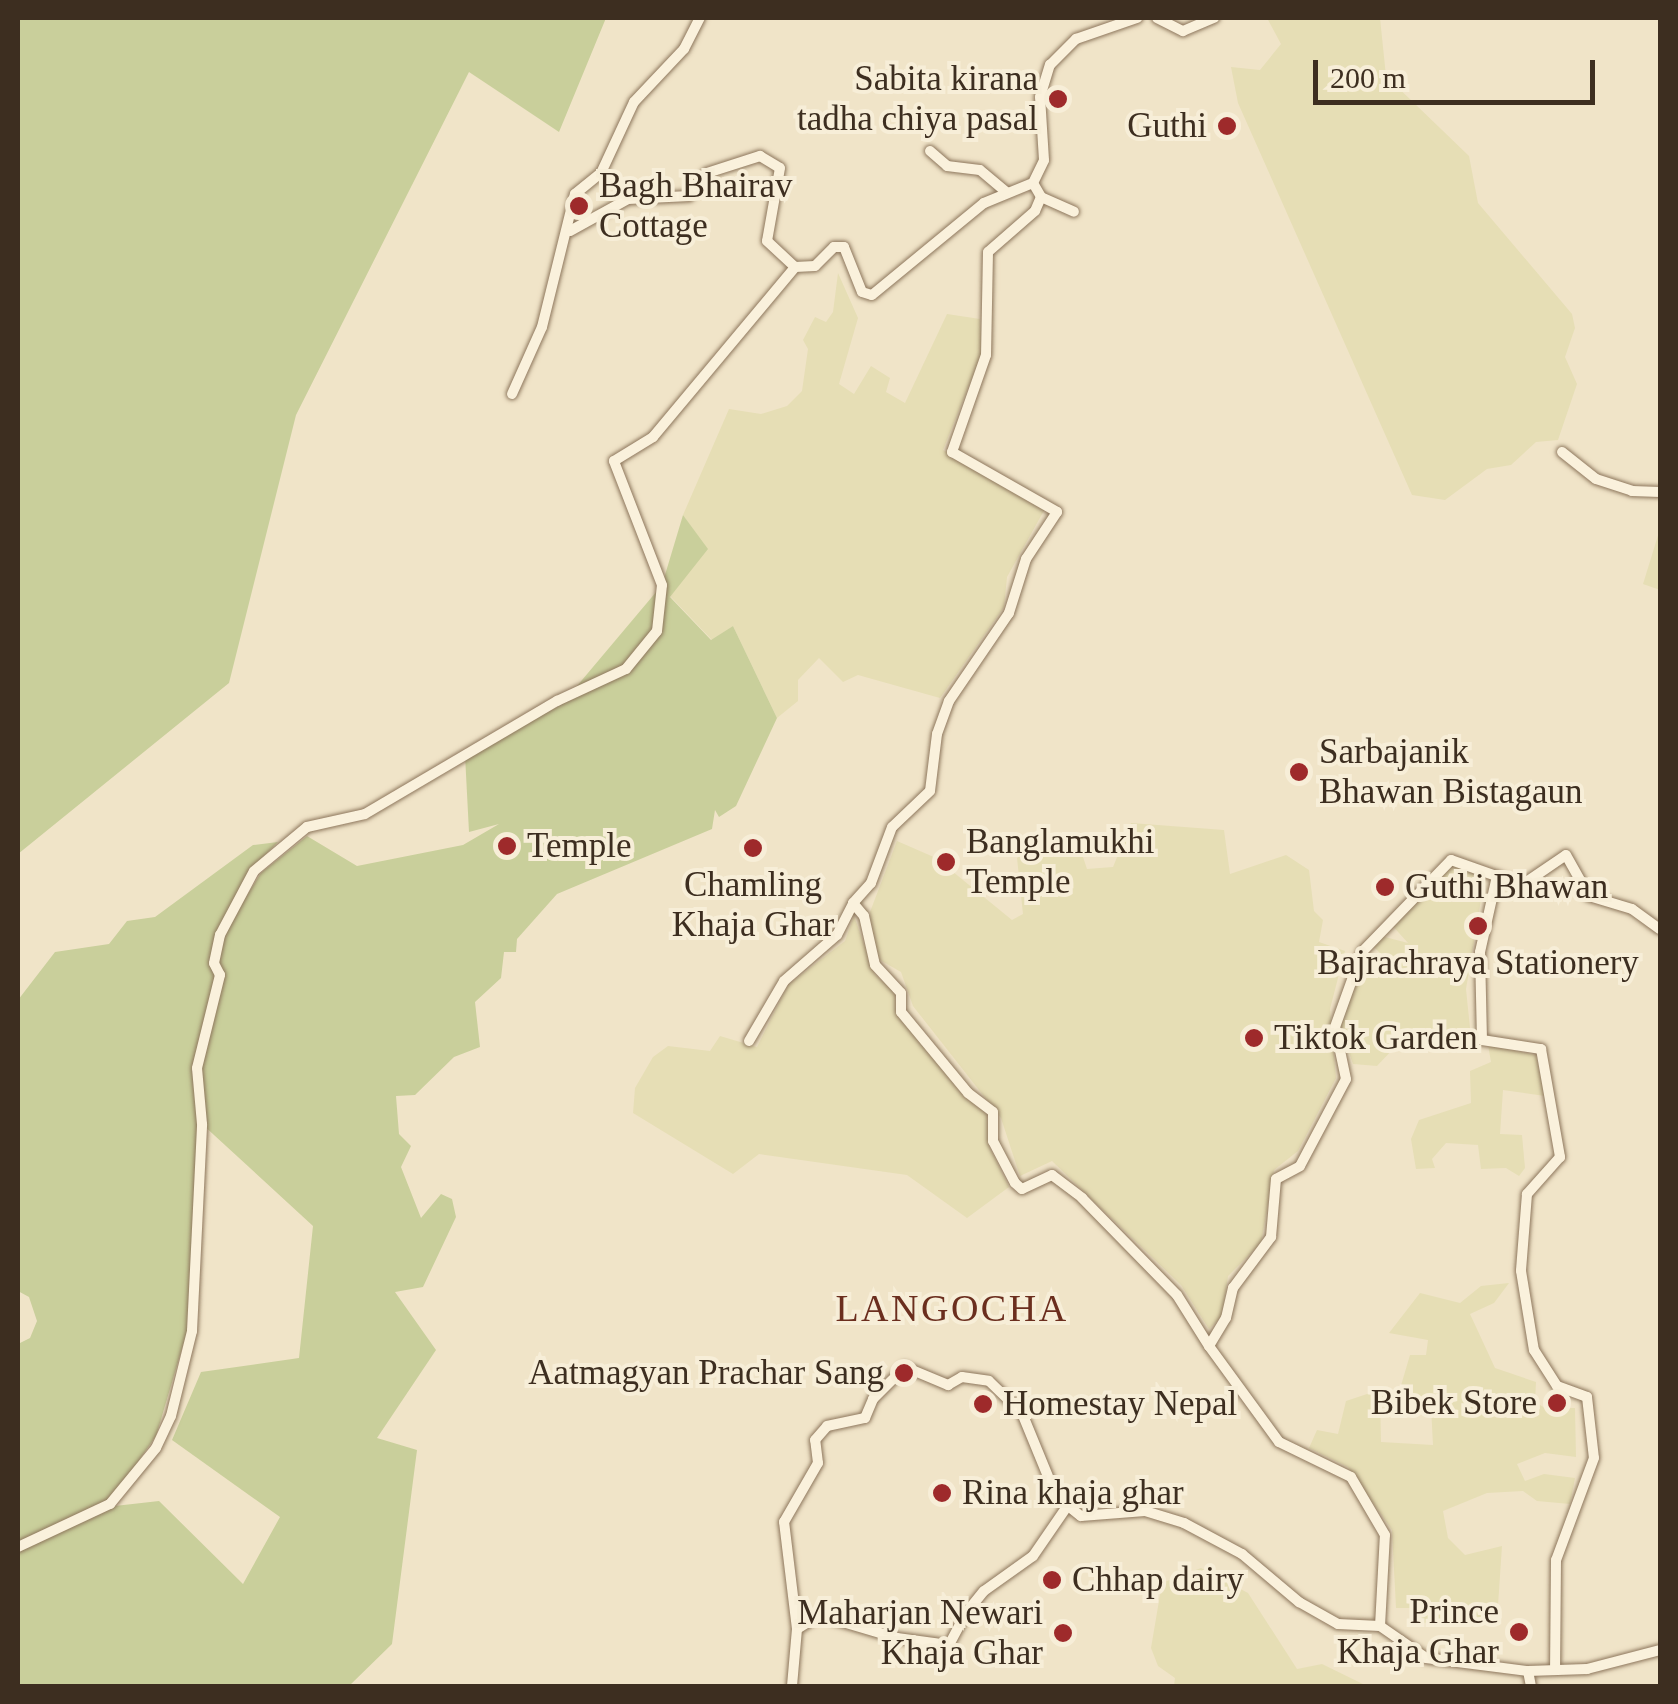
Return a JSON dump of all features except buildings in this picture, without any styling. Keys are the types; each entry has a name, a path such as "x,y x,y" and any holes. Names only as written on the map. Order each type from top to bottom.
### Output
{"street":[{"path":"512,394 542,327 570,231 575,194 602,173 634,102 684,48 700,18"},
{"path":"570,231 628,199 689,196 707,173 760,156 780,168 767,241 795,267 815,266 834,247 844,247 862,292 872,295 1006,192 1033,183 1044,160 1040,97 1050,66 1076,39 1136,18"},
{"path":"1157,18 1183,31 1214,18"},
{"path":"930,152 948,166 984,172 1006,192"},
{"path":"1033,183 1041,197 1074,212"},
{"path":"749,1041 784,981 838,935 854,903 871,884 892,827 930,791 937,734 948,701 1010,614 1026,559 1057,512 952,452 986,355 988,252 1035,210 1041,197"},
{"path":"18,1547 110,1504 156,1448 170,1416 192,1331 202,1124 197,1068 220,975 214,963 220,935 254,871 306,827 364,814 557,701 626,670 657,631 662,584 614,462 652,437 795,267"},
{"path":"1562,452 1596,479 1632,491 1660,492"},
{"path":"1208,1346 1226,1318 1232,1288 1271,1238 1276,1179 1300,1166 1346,1079 1335,1027 1362,952 1452,860 1522,884 1566,855 1589,896 1632,909 1660,929"},
{"path":"1498,876 1480,952 1482,1040 1540,1049 1560,1157 1527,1194 1521,1272 1534,1350 1556,1386 1587,1397 1594,1458 1556,1560 1555,1667"},
{"path":"854,903 864,916 875,965 901,993 902,1012 992,1112 993,1141 1015,1183 1022,1190 1052,1175 1082,1198 1177,1294 1208,1346 1279,1442 1351,1476 1385,1535 1380,1626"},
{"path":"792,1686 797,1628 784,1522 818,1463 815,1440 827,1426 865,1418 873,1399 904,1367 948,1385 962,1377 989,1381 1022,1413 1066,1508 1080,1516 1145,1511 1184,1523 1242,1554 1300,1602 1338,1624 1380,1626 1426,1658 1528,1671 1555,1667 1587,1669 1660,1650"},
{"path":"797,1628 826,1616 898,1638 950,1645 975,1602 1033,1556 1066,1508"},
{"path":"1528,1671 1531,1686"}],"shaded area":[{"path":"1267,18 1380,18 1386,76 1469,156 1478,203 1572,314 1575,328 1565,357 1577,384 1558,440 1536,442 1511,465 1487,469 1445,500 1412,495 1238,103 1231,67 1260,70 1281,44"},
{"path":"838,273 858,318 839,384 854,394 871,366 890,378 886,392 905,403 947,314 980,319 982,353 943,450 1046,507 1007,577 1004,607 940,698 858,675 843,682 819,658 798,680 798,701 777,718 733,626 712,640 670,596 707,549 683,515 729,409 761,414 787,406 802,391 808,349 803,340 815,317 826,322 833,312"},
{"path":"1660,529 1660,590 1643,584"},
{"path":"1131,823 1224,830 1230,874 1286,855 1309,870 1314,911 1323,920 1319,942 1345,951 1330,1009 1336,1078 1298,1151 1274,1170 1261,1243 1228,1276 1222,1316 1209,1329 1181,1285 1052,1161 1020,1176 1001,1118 913,1006 901,972 873,956 870,912 897,841 936,858 1012,920 1023,914 1017,858 1043,835 1076,836 1087,869 1113,867"},
{"path":"1451,864 1485,876 1466,989 1470,1028 1430,1044 1394,1048 1377,1066 1353,1064 1340,1026 1362,959 1378,967 1385,958 1372,945 1381,936 1408,943 1390,923"},
{"path":"854,916 875,975 895,992 896,1014 987,1115 989,1146 1009,1187 967,1218 907,1175 759,1154 733,1174 633,1113 635,1088 653,1057 668,1046 710,1051 720,1036 757,1047 788,985 845,941"},
{"path":"1488,1045 1536,1055 1545,1096 1503,1090 1500,1134 1522,1135 1525,1168 1519,1176 1506,1168 1481,1169 1478,1145 1446,1143 1432,1159 1435,1168 1416,1169 1411,1139 1419,1120 1471,1103 1470,1071 1491,1062"},
{"path":"1509,1283 1494,1303 1470,1314 1495,1368 1536,1382 1535,1402 1545,1408 1575,1408 1576,1457 1545,1453 1517,1464 1525,1481 1544,1474 1575,1478 1570,1504 1537,1501 1523,1491 1487,1493 1443,1511 1448,1538 1465,1555 1502,1546 1497,1620 1420,1623 1425,1608 1396,1608 1392,1530 1348,1467 1309,1448 1317,1430 1338,1434 1346,1401 1373,1392 1380,1395 1381,1442 1433,1445 1431,1407 1397,1399 1410,1355 1426,1355 1428,1340 1389,1333 1420,1293 1460,1303 1481,1286"},
{"path":"1201,1568 1248,1593 1297,1669 1322,1664 1367,1686 1174,1686 1175,1678 1158,1666 1151,1648 1162,1583"}],"green space":[{"path":"18,18 606,18 559,132 469,72 296,415 229,683 18,854"},
{"path":"683,515 708,549 670,597 711,640 733,626 777,718 736,806 719,817 715,810 712,829 557,894 517,939 516,952 504,952 501,978 475,1002 480,1047 454,1057 415,1095 396,1096 399,1134 411,1146 401,1167 421,1218 441,1194 452,1199 456,1217 423,1287 395,1292 436,1350 377,1438 417,1450 392,1644 349,1686 18,1686 18,1344 30,1338 37,1321 29,1297 18,1291 18,1000 55,952 109,944 127,921 155,917 253,845 278,842 252,868 220,938 261,873 307,836 357,866 463,845 499,824 469,832 465,755 561,705 662,585","holes":["202,1124 313,1226 299,1358 201,1372 172,1440 280,1517 243,1584 159,1501 106,1507 156,1436 189,1325"]}],"place":[{"name":"Sabita kirana tadha chiya pasal","path":"1058,99"},
{"name":"Guthi","path":"1227,126"},
{"name":"Bagh Bhairav Cottage","path":"579,206"},
{"name":"Sarbajanik Bhawan Bistagaun","path":"1299,772"},
{"name":"Temple","path":"507,846"},
{"name":"Chamling Khaja Ghar","path":"753,848"},
{"name":"Banglamukhi Temple","path":"946,862"},
{"name":"Guthi Bhawan","path":"1385,887"},
{"name":"Bajrachraya Stationery","path":"1478,926"},
{"name":"Tiktok Garden","path":"1254,1038"},
{"name":"Aatmagyan Prachar Sang","path":"904,1373"},
{"name":"Bibek Store","path":"1557,1403"},
{"name":"Homestay Nepal","path":"983,1404"},
{"name":"Rina khaja ghar","path":"942,1493"},
{"name":"Chhap dairy","path":"1052,1580"},
{"name":"Prince Khaja Ghar","path":"1519,1632"},
{"name":"Maharjan Newari Khaja Ghar","path":"1063,1633"}],"district":[{"name":"LANGOCHA","path":"952,1309"}]}
